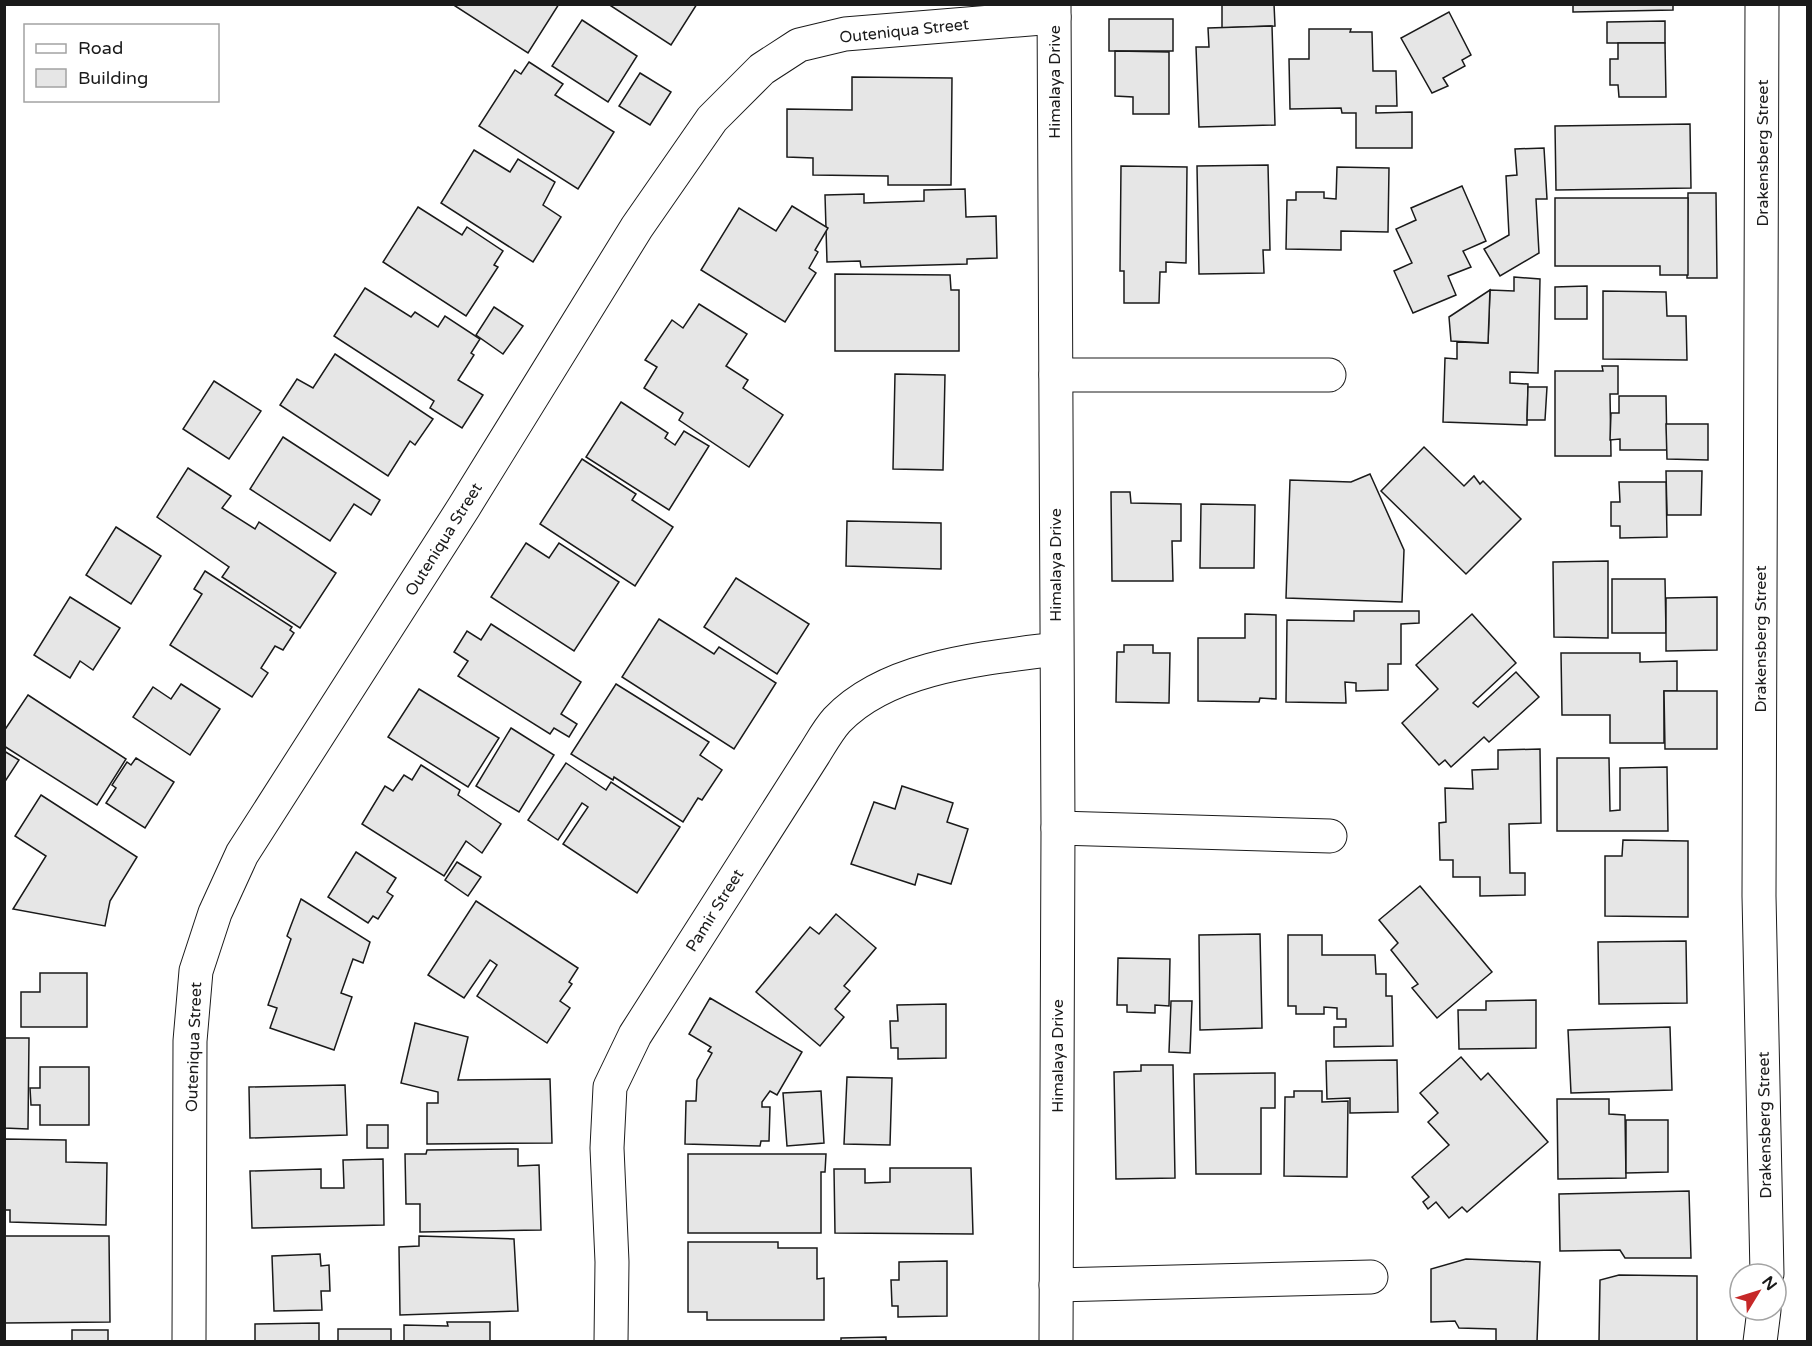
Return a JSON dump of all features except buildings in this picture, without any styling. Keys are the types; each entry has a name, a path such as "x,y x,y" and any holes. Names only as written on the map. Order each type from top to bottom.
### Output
{"street":[{"name":"Drakensberg Street","path":"1762,4 1759,896 1767,1262"},
{"name":"Himalaya Drive","path":"1054,11 1058,828 1056,1341"},
{"name":"Outeniqua Street","path":"189,1341 190,1041 196,971 214,913 242,854 464,507 637,227 712,119 762,69 799,45 845,34 1054,11"},
{"path":"1056,375 1329,375"},
{"name":"Pamir Street","path":"611,1341 612,1262 607,1148 610,1087 635,1035 814,754 837,720 866,696 909,677 975,660 1056,649"},
{"path":"1058,828 1330,836"},
{"path":"1056,1285 1371,1277"},
{"path":"1760,1341 1762,1322"}]}
